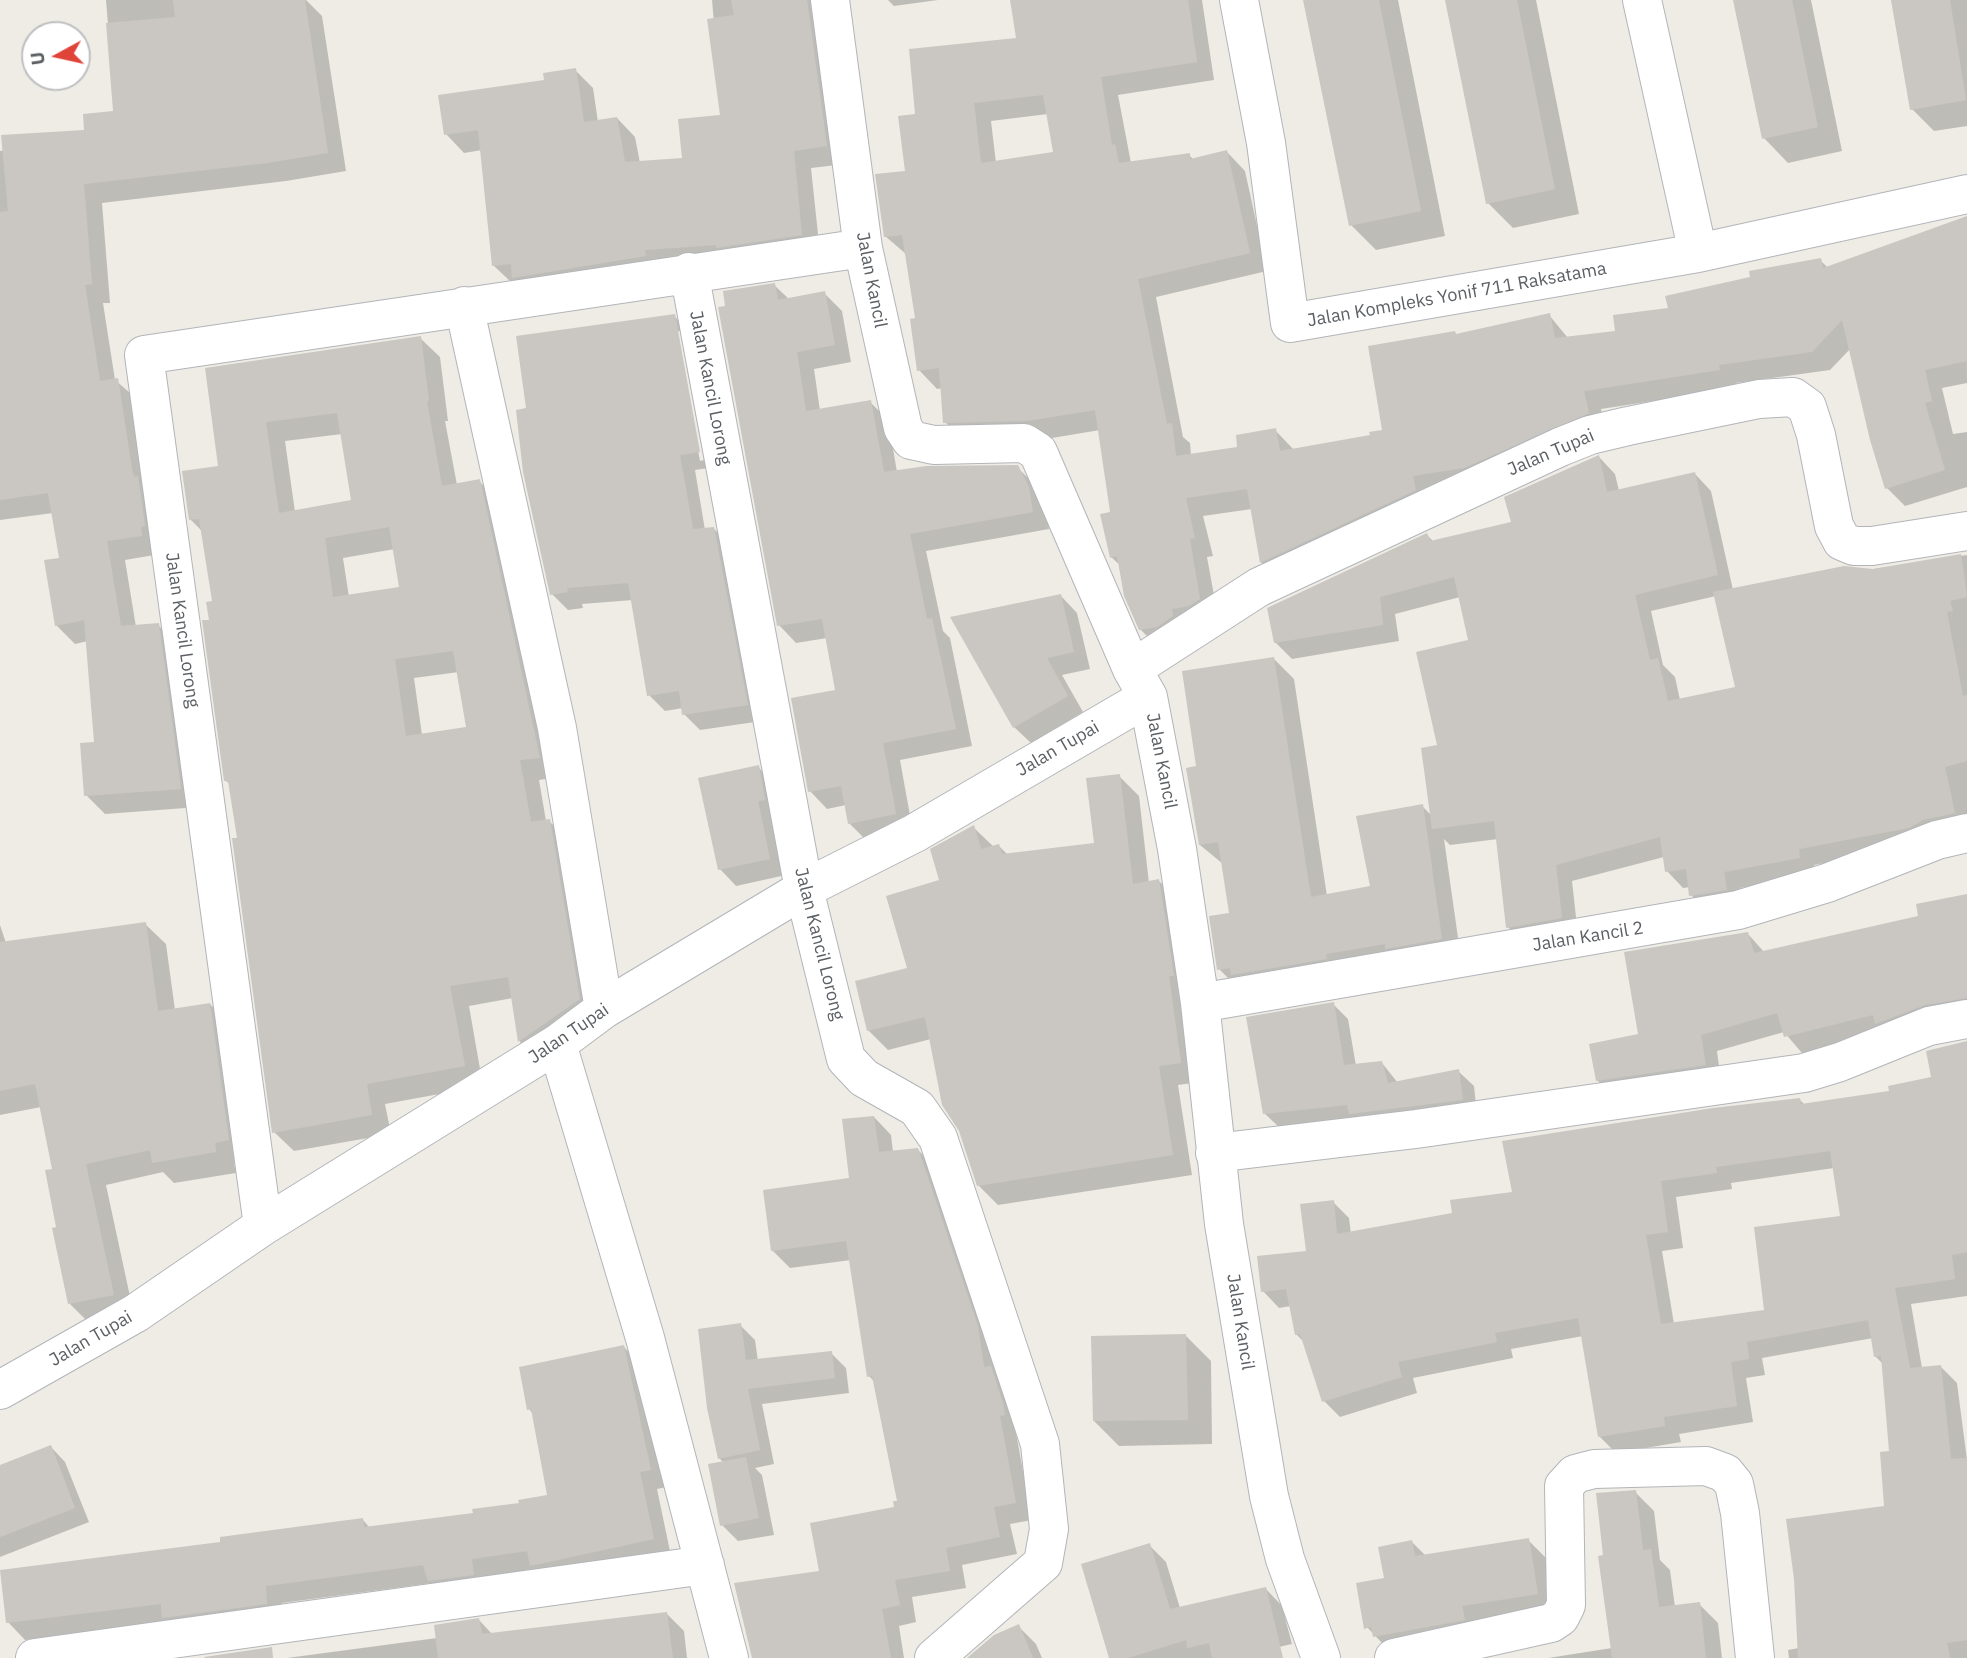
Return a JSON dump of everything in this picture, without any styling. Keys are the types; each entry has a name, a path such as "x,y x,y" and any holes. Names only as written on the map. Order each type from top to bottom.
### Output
{"street":[{"name":"Jalan Kancil","path":"830,0 863,248 903,428 911,440 934,445 1024,443 1038,452 1140,683 1177,849 1200,1003 1215,1153 1269,1496 1286,1559 1321,1658"},
{"name":"Jalan Kompleks Yonif 711 Raksatama","path":"1239,0 1266,142 1290,323 1698,253 1967,194"},
{"path":"1642,0 1698,253"},
{"name":"Jalan Kancil Lorong","path":"263,1226 144,355 863,248"},
{"name":"Jalan Kancil Lorong","path":"689,272 804,889 846,1059 864,1078 917,1108 938,1138 1040,1444 1049,1529 1043,1563 934,1658"},
{"path":"464,306 557,728 604,1009"},
{"name":"Jalan Tupai","path":"0,1390 136,1313 263,1226 557,1044 604,1009 804,889 915,833 1140,683 1259,587 1560,447 1590,435 1702,409 1759,399 1793,397 1807,407 1816,435 1834,526 1842,541 1854,546 1967,531"},
{"name":"Jalan Kancil 2","path":"1200,1003 1738,910 1827,883 1937,840 1967,833"},
{"path":"1215,1153 1416,1129 1804,1073 1840,1062 1929,1026 1967,1019"},
{"path":"557,1044 645,1338 729,1658"},
{"path":"1394,1658 1550,1623 1560,1617 1566,1605 1564,1486 1575,1474 1594,1469 1706,1466 1725,1473 1734,1484 1743,1537 1755,1658"},
{"path":"35,1658 181,1648 705,1565"}],"building":[{"path":"173,0 305,0 328,153 267,163 84,184 92,284 85,285 100,381 118,378 132,469 134,477 138,476 145,526 141,527 142,536 107,541 121,626 159,623 181,789 84,796 80,743 94,742 84,620 55,626 44,560 59,558 48,493 0,500 0,212 8,211 1,135 84,130 83,114 113,111 106,23 175,17"},
{"path":"731,0 807,0 827,146 794,151 802,235 716,248 716,245 645,250 646,256 512,278 511,264 492,266 478,130 444,135 438,95 544,80 543,73 576,68 584,122 617,117 625,162 682,158 678,119 720,115 707,19 734,15"},
{"path":"1010,0 1188,0 1197,62 1101,77 1112,145 1115,144 1119,163 1190,153 1190,159 1227,150 1250,253 1138,279 1167,424 1172,423 1176,456 1237,447 1236,435 1276,428 1280,451 1370,435 1369,432 1382,430 1368,346 1455,331 1456,334 1550,313 1555,338 1615,331 1613,315 1668,308 1665,296 1750,277 1749,271 1821,258 1823,268 1967,216 1967,361 1925,370 1932,401 1925,403 1945,470 1885,489 1870,440 1842,320 1812,352 1719,365 1720,370 1584,391 1589,413 1464,468 1413,476 1416,490 1260,563 1247,489 1186,498 1195,538 1190,539 1200,599 1189,606 1172,609 1173,616 1157,627 1139,630 1124,596 1117,556 1110,558 1100,514 1110,512 1095,410 1027,421 943,423 939,368 917,371 910,319 915,318 902,235 884,237 875,174 905,171 898,116 915,114 909,49 1016,38","holes":["1043,95 1053,152 981,163 974,103"]},
{"path":"1303,0 1379,0 1421,211 1349,226"},
{"path":"1445,0 1517,0 1555,189 1486,204"},
{"path":"1733,0 1792,0 1818,127 1762,139"},
{"path":"1891,0 1950,0 1966,100 1910,110"},
{"path":"775,283 778,300 825,291 835,345 797,352 806,411 871,400 884,472 926,466 1018,465 1029,487 1033,512 910,534 927,619 932,618 956,729 883,743 896,814 848,824 841,786 808,792 791,698 835,690 822,619 777,626 718,307 725,306 723,291"},
{"path":"675,314 700,452 680,455 693,529 714,527 748,705 682,715 679,691 647,696 628,583 567,588 568,592 550,595 523,472 516,410 526,408 516,336"},
{"path":"421,336 427,402 442,486 480,479 540,758 520,760 531,822 550,819 580,999 518,1042 508,977 450,986 465,1066 367,1084 372,1115 272,1133 232,838 237,838 228,781 224,781 202,620 209,620 206,602 212,601 199,519 189,520 182,471 218,466 205,368","holes":["337,413 351,500 279,513 266,422","389,527 399,587 333,597 325,538","453,651 466,727 406,736 395,659"]},
{"path":"1599,455 1607,492 1695,472 1718,575 1635,595 1650,660 1658,658 1668,701 1735,687 1713,592 1844,566 1873,569 1961,554 1967,597 1950,601 1953,611 1947,612 1963,696 1967,695 1967,761 1945,767 1955,813 1923,820 1909,828 1799,849 1800,858 1724,872 1727,890 1689,896 1686,869 1665,872 1660,837 1556,865 1562,918 1506,928 1494,821 1432,829 1421,748 1437,745 1416,652 1468,640 1454,577 1380,597 1383,625 1274,643 1267,608 1427,533 1430,541 1511,522 1504,497"},
{"path":"1061,594 1074,652 1047,658 1068,696 1013,728 950,617"},
{"path":"1274,657 1311,897 1370,886 1356,816 1423,804 1442,939 1385,949 1385,944 1326,954 1327,959 1231,975 1230,968 1217,970 1209,916 1229,913 1218,842 1199,845 1186,768 1196,766 1182,671"},
{"path":"759,765 765,800 758,801 770,859 718,870 698,778"},
{"path":"1120,774 1133,884 1159,879 1174,976 1169,976 1181,1063 1159,1066 1173,1155 977,1186 959,1131 942,1105 925,1017 867,1031 855,981 907,968 886,896 939,880 930,849 974,825 981,849 999,844 1002,854 1094,843 1086,778"},
{"path":"1967,894 1967,998 1925,1005 1875,1024 1873,1015 1784,1037 1777,1013 1701,1035 1706,1065 1596,1081 1589,1044 1638,1034 1624,952 1748,932 1754,953 1918,916 1916,904"},
{"path":"146,922 158,1011 210,1003 229,1140 215,1143 216,1152 152,1163 150,1150 86,1164 114,1295 68,1304 52,1228 56,1227 45,1170 52,1169 35,1084 0,1091 0,942"},
{"path":"1334,1002 1344,1065 1382,1061 1388,1083 1459,1069 1463,1100 1349,1114 1347,1105 1263,1114 1246,1017"},
{"path":"1967,1041 1967,1252 1952,1255 1955,1279 1895,1288 1910,1368 1941,1365 1951,1459 1967,1458 1967,1640 1947,1643 1950,1658 1798,1658 1794,1579 1786,1519 1884,1506 1880,1452 1889,1451 1881,1356 1874,1357 1868,1320 1747,1342 1749,1359 1731,1362 1737,1406 1664,1417 1665,1426 1598,1437 1578,1318 1495,1333 1497,1342 1398,1362 1402,1377 1322,1402 1300,1334 1295,1335 1286,1289 1261,1292 1257,1256 1306,1251 1300,1204 1334,1200 1337,1234 1452,1213 1450,1200 1512,1192 1502,1141 1713,1108 1800,1098 1801,1104 1889,1091 1888,1086 1931,1077 1926,1051","holes":["1830,1151 1840,1216 1754,1227 1764,1310 1661,1324 1646,1235 1668,1232 1661,1181 1717,1173 1716,1167"]},
{"path":"874,1116 879,1152 918,1148 978,1326 984,1367 991,1366 1003,1403 1005,1415 1000,1416 1016,1503 994,1507 1000,1537 946,1548 950,1571 895,1580 900,1605 882,1609 891,1658 752,1658 734,1583 819,1571 810,1523 894,1507 893,1501 897,1501 872,1376 867,1377 846,1241 771,1251 763,1190 849,1178 842,1119"},
{"path":"741,1323 746,1360 832,1351 835,1378 748,1389 760,1450 718,1459 707,1408 698,1329"},
{"path":"1186,1334 1188,1420 1093,1421 1091,1336"},
{"path":"624,1345 651,1470 640,1472 654,1539 530,1566 527,1551 472,1559 474,1575 428,1581 423,1565 266,1586 267,1604 162,1618 161,1604 6,1623 0,1570 220,1542 220,1537 363,1518 364,1527 473,1513 472,1509 519,1503 518,1500 547,1495 531,1409 527,1410 519,1367"},
{"path":"51,1445 75,1508 0,1537 0,1465"},
{"path":"746,1457 759,1518 720,1526 708,1464"},
{"path":"1636,1490 1643,1550 1651,1549 1659,1607 1700,1602 1706,1658 1612,1658 1598,1556 1603,1555 1596,1493"},
{"path":"1529,1538 1538,1594 1462,1606 1465,1620 1373,1637 1371,1627 1364,1629 1356,1583 1384,1578 1378,1547 1412,1540 1415,1556"},
{"path":"1150,1543 1170,1609 1266,1587 1283,1658 1212,1658 1209,1643 1187,1648 1186,1640 1128,1658 1109,1658 1081,1564"},
{"path":"667,1612 673,1658 438,1658 434,1625 479,1618 482,1634"},
{"path":"1019,1624 1033,1658 967,1658 994,1635"},
{"path":"272,1647 273,1658 204,1657"}]}
